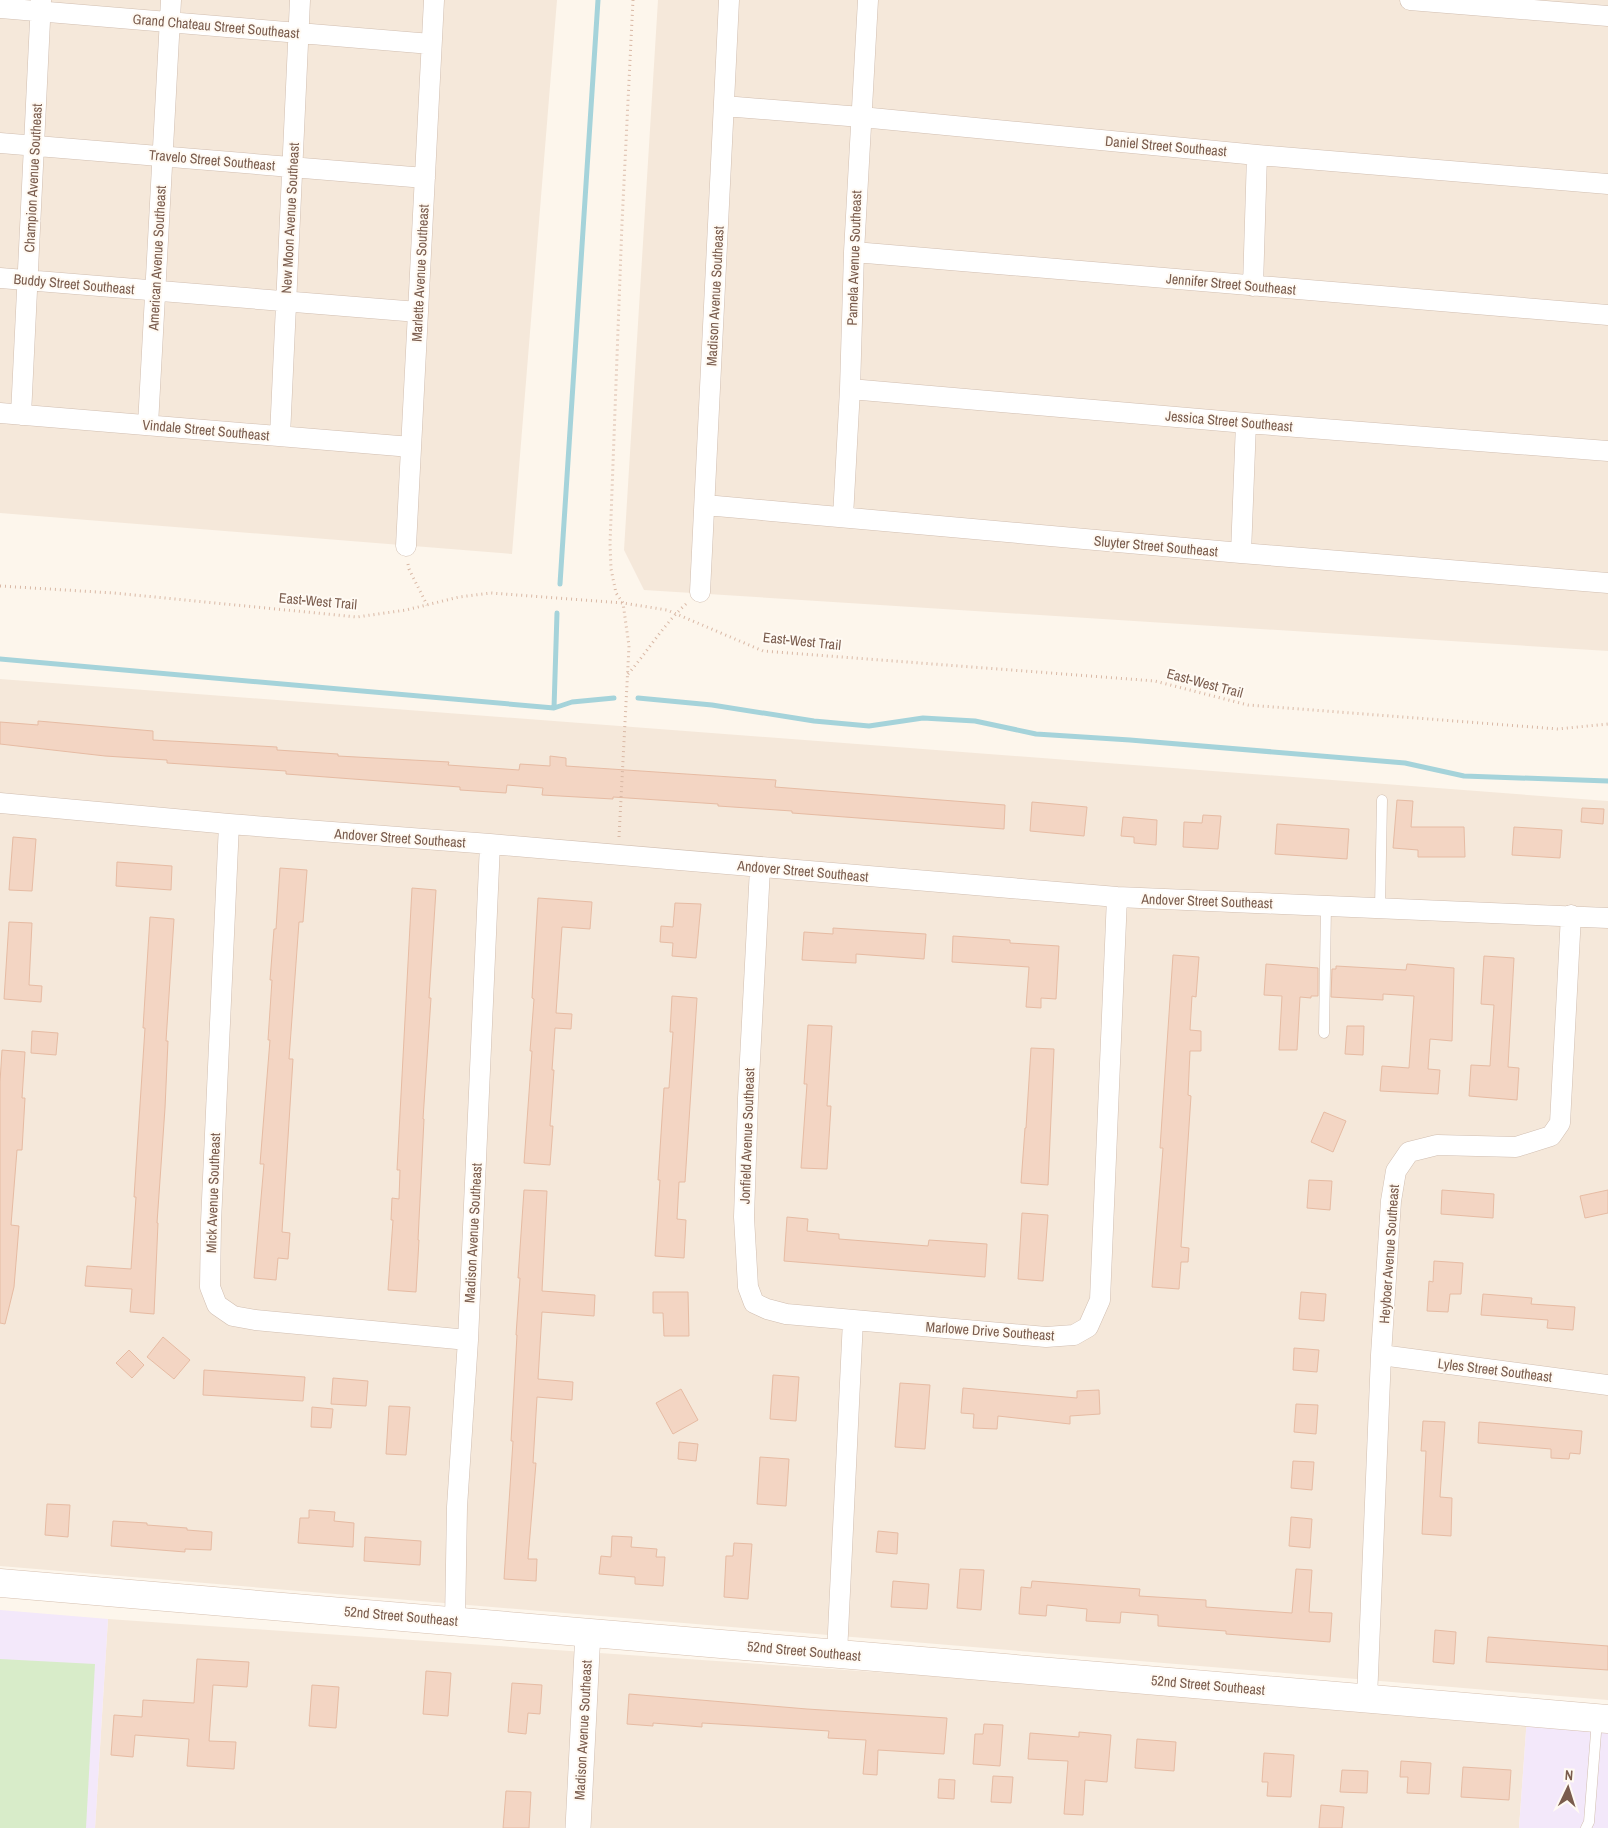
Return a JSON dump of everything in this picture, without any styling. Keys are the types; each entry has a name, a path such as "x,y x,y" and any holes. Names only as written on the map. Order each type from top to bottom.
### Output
{"main road":[{"name":"52nd Street Southeast","path":"0,1583 1602,1718"}],"street":[{"name":"American Avenue Southeast","path":"148,425 171,0"},
{"name":"New Moon Avenue Southeast","path":"280,436 300,0"},
{"name":"Marlette Avenue Southeast","path":"406,546 434,0"},
{"name":"Madison Avenue Southeast","path":"700,592 729,0"},
{"name":"Pamela Avenue Southeast","path":"843,517 850,388 854,252 868,0"},
{"path":"1410,0 1608,16"},
{"name":"Grand Chateau Street Southeast","path":"0,8 41,6 170,22 431,44"},
{"name":"Champion Avenue Southeast","path":"21,415 41,6"},
{"name":"Daniel Street Southeast","path":"724,106 861,117 1257,155 1608,184"},
{"name":"Travelo Street Southeast","path":"0,143 425,178"},
{"path":"1253,286 1257,155"},
{"name":"Jennifer Street Southeast","path":"854,252 1608,315"},
{"name":"Buddy Street Southeast","path":"0,278 418,312"},
{"name":"Jessica Street Southeast","path":"850,388 1608,451"},
{"name":"Vindale Street Southeast","path":"0,413 412,447"},
{"path":"1241,553 1246,422"},
{"name":"Sluyter Street Southeast","path":"705,505 1241,553 1608,583"},
{"name":"Andover Street Southeast","path":"0,803 229,824 1118,897 1608,918"},
{"name":"Mick Avenue Southeast","path":"229,824 211,1222 210,1287 217,1305 233,1316 255,1320 468,1340"},
{"name":"Madison Avenue Southeast","path":"456,1621 457,1507 468,1340 490,844"},
{"name":"Jonfield Avenue Southeast","path":"760,868 744,1217 748,1287 754,1303 767,1310 786,1314 853,1320"},
{"name":"Marlowe Drive Southeast","path":"853,1320 1046,1337 1074,1335 1088,1327 1100,1300 1118,897"},
{"name":"Heyboer Avenue Southeast","path":"1367,1699 1382,1355 1391,1201 1396,1171 1409,1152 1437,1145 1516,1147 1551,1136 1560,1123 1571,915"},
{"path":"836,1654 853,1320"},
{"name":"Lyles Street Southeast","path":"1382,1355 1608,1385"},
{"name":"Madison Avenue Southeast","path":"578,1828 588,1632"}],"lane":[{"path":"1380,908 1382,800"},
{"path":"1324,1033 1326,905"},
{"path":"1586,1828 1589,1822 1602,1718"}],"path":[{"path":"618,856 629,646 623,603 616,593 611,569 610,544 622,222 633,0"},
{"path":"406,546 409,569 427,605"},
{"name":"East-West Trail","path":"0,586 114,593 357,617 406,610 459,597 491,593 623,603 667,610 763,651 1155,681 1248,705 1558,730 1608,724"},
{"path":"627,674 643,657 676,614 700,592"}],"shaded area":[{"path":"0,0 557,0 512,554 0,513"},
{"path":"658,0 1608,0 1608,651 644,590 624,550"},
{"path":"0,679 1608,801 1608,1700 0,1566"},
{"path":"0,1610 108,1619 95,1828 0,1828"},
{"path":"108,1619 1527,1717 1519,1828 95,1828"},
{"path":"1527,1717 1608,1723 1608,1828 1519,1828"}],"green space":[{"path":"0,1659 95,1664 86,1828 0,1828"}],"building":[{"path":"38,721 153,731 153,740 277,747 277,750 338,754 338,756 449,762 448,765 519,770 520,764 550,766 550,756 566,758 566,766 776,780 775,787 1005,805 1004,829 792,813 792,811 718,806 718,804 613,797 613,799 542,795 543,788 507,785 506,793 460,790 460,787 286,774 286,771 167,763 167,760 105,756 0,744 0,722 38,725"},
{"path":"1397,800 1413,801 1411,827 1464,827 1465,857 1418,857 1418,850 1393,848"},
{"path":"1032,802 1087,807 1084,836 1030,831"},
{"path":"1582,808 1604,809 1603,824 1581,822"},
{"path":"1203,815 1221,816 1218,849 1183,847 1184,822 1202,823"},
{"path":"1123,817 1157,820 1156,845 1134,843 1134,837 1121,836"},
{"path":"1277,824 1349,829 1347,859 1275,854"},
{"path":"1514,827 1562,830 1560,858 1512,855"},
{"path":"13,837 36,839 32,891 9,890"},
{"path":"117,862 172,866 171,890 116,886"},
{"path":"280,868 307,870 303,922 299,922 289,1059 293,1059 282,1232 290,1233 288,1259 278,1258 276,1280 254,1278 264,1164 260,1164 270,1040 268,1040 272,980 270,980"},
{"path":"412,888 436,890 429,998 431,998 423,1119 416,1292 388,1290 393,1220 391,1220 392,1198 399,1199 400,1170 397,1170"},
{"path":"538,898 592,902 590,929 562,927 556,1013 572,1014 571,1029 555,1028 550,1126 553,1126 550,1165 524,1163 532,1051 530,1051 534,999 532,998"},
{"path":"675,903 701,904 696,958 672,956 673,943 660,942 661,926 673,927"},
{"path":"150,917 174,919 166,1041 168,1041 157,1223 154,1314 130,1312 132,1289 85,1286 87,1266 131,1269"},
{"path":"9,922 32,923 29,985 42,986 41,1002 4,999"},
{"path":"833,928 926,934 924,959 856,954 856,963 802,960 804,932 833,934"},
{"path":"953,936 1010,940 1010,943 1059,946 1056,999 1041,998 1041,1008 1026,1007 1029,967 952,962"},
{"path":"1173,955 1199,957 1196,997 1192,996 1190,1030 1201,1031 1201,1051 1190,1051 1188,1095 1191,1096 1181,1247 1189,1248 1188,1262 1181,1262 1179,1289 1152,1287 1163,1148 1160,1148"},
{"path":"1484,956 1514,958 1508,1067 1519,1068 1517,1100 1469,1096 1471,1065 1490,1066 1494,1005 1481,1004"},
{"path":"1266,964 1318,968 1318,996 1311,996 1311,998 1300,997 1297,1050 1279,1050 1282,996 1264,995"},
{"path":"1407,964 1454,968 1452,1041 1430,1039 1428,1069 1440,1070 1438,1094 1380,1091 1382,1066 1409,1068 1414,996 1383,994 1383,1000 1331,997 1332,969 1336,969 1336,966 1406,970"},
{"path":"672,996 697,998 685,1182 679,1182 677,1219 686,1220 684,1258 655,1256 664,1088 669,1088 673,1032 670,1032"},
{"path":"808,1025 832,1026 827,1106 831,1106 827,1169 801,1168 807,1084 804,1084"},
{"path":"1347,1026 1364,1026 1363,1055 1345,1054"},
{"path":"32,1031 58,1033 56,1055 31,1053"},
{"path":"1031,1048 1054,1049 1048,1185 1021,1183"},
{"path":"2,1050 25,1052 22,1098 25,1098 22,1150 17,1150 11,1225 19,1226 14,1287 5,1324 0,1323 0,1082"},
{"path":"1324,1112 1346,1121 1333,1152 1311,1142"},
{"path":"1309,1180 1332,1181 1330,1210 1307,1208"},
{"path":"524,1190 547,1191 542,1291 595,1295 594,1316 542,1312 538,1379 573,1382 572,1400 537,1397 533,1463 536,1463 528,1559 537,1559 536,1581 504,1579 513,1441 511,1441 520,1278 518,1278"},
{"path":"1442,1190 1494,1194 1493,1218 1441,1214"},
{"path":"1608,1190 1608,1213 1585,1218 1580,1196"},
{"path":"1022,1213 1048,1215 1043,1281 1018,1279"},
{"path":"787,1217 808,1219 807,1231 839,1234 839,1239 928,1246 929,1240 987,1244 985,1277 784,1261"},
{"path":"1434,1261 1463,1263 1461,1294 1450,1294 1448,1312 1427,1311 1429,1281 1433,1282"},
{"path":"653,1292 688,1292 689,1336 664,1336 663,1313 653,1313"},
{"path":"1301,1292 1326,1294 1324,1321 1299,1319"},
{"path":"1483,1294 1532,1298 1531,1304 1575,1307 1573,1330 1547,1328 1548,1320 1481,1315"},
{"path":"163,1337 190,1360 174,1379 147,1357"},
{"path":"1294,1348 1319,1350 1317,1372 1293,1370"},
{"path":"129,1350 144,1365 132,1378 116,1363"},
{"path":"204,1370 305,1377 303,1401 203,1395"},
{"path":"773,1375 799,1377 796,1421 770,1419"},
{"path":"333,1378 368,1381 366,1406 331,1404"},
{"path":"900,1383 930,1385 925,1449 895,1447"},
{"path":"963,1388 1077,1398 1077,1391 1099,1390 1100,1414 1070,1416 1070,1424 998,1416 997,1429 973,1428 974,1414 961,1413"},
{"path":"681,1389 698,1420 673,1434 656,1403"},
{"path":"1296,1404 1318,1405 1316,1434 1294,1432"},
{"path":"389,1406 410,1407 406,1455 386,1454"},
{"path":"312,1407 333,1409 331,1428 311,1427"},
{"path":"1423,1421 1445,1422 1440,1497 1452,1498 1451,1536 1422,1534 1426,1451 1421,1451"},
{"path":"1479,1422 1582,1431 1580,1454 1570,1453 1569,1459 1551,1458 1551,1449 1478,1443"},
{"path":"679,1442 698,1444 696,1461 678,1459"},
{"path":"760,1457 789,1459 786,1506 757,1504"},
{"path":"1293,1461 1314,1462 1312,1490 1291,1488"},
{"path":"47,1504 70,1505 68,1537 45,1535"},
{"path":"309,1510 335,1512 334,1521 354,1523 353,1547 298,1543 300,1518 309,1518"},
{"path":"1291,1517 1312,1519 1310,1548 1289,1546"},
{"path":"113,1521 147,1523 147,1525 212,1532 211,1550 185,1549 185,1552 111,1546"},
{"path":"878,1531 898,1533 897,1554 876,1552"},
{"path":"612,1536 632,1537 631,1547 657,1549 656,1557 665,1557 663,1586 635,1584 635,1577 599,1574 601,1556 611,1557"},
{"path":"365,1537 421,1541 420,1565 364,1561"},
{"path":"734,1543 752,1544 748,1599 724,1597 726,1556 733,1556"},
{"path":"960,1569 984,1570 981,1610 957,1608"},
{"path":"1296,1569 1312,1570 1309,1612 1332,1613 1330,1642 1226,1634 1226,1631 1158,1626 1158,1615 1121,1612 1120,1623 1086,1621 1087,1609 1047,1605 1046,1616 1019,1614 1021,1587 1031,1588 1032,1581 1140,1589 1139,1596 1206,1600 1206,1607 1292,1613"},
{"path":"893,1581 929,1584 927,1609 891,1607"},
{"path":"1435,1630 1456,1632 1454,1664 1433,1662"},
{"path":"1488,1637 1608,1646 1608,1670 1486,1662"},
{"path":"197,1659 249,1662 247,1687 213,1685 209,1741 236,1742 234,1769 187,1766 189,1739 135,1735 133,1757 111,1755 114,1715 142,1717 143,1700 194,1703"},
{"path":"426,1671 451,1673 448,1716 423,1714"},
{"path":"512,1683 542,1685 540,1714 528,1713 526,1734 508,1732"},
{"path":"312,1685 339,1687 336,1728 309,1726"},
{"path":"629,1694 807,1709 947,1718 944,1754 878,1750 877,1775 863,1774 866,1740 828,1738 829,1731 702,1723 702,1727 653,1723 653,1726 627,1724"},
{"path":"984,1724 1003,1725 1000,1766 973,1764 975,1734 983,1734"},
{"path":"1079,1732 1111,1735 1107,1782 1085,1780 1083,1815 1064,1814 1068,1761 1028,1759 1030,1733 1079,1737"},
{"path":"1137,1739 1176,1742 1174,1771 1135,1768"},
{"path":"1264,1753 1294,1755 1291,1797 1267,1796 1268,1782 1262,1782"},
{"path":"1401,1761 1431,1763 1429,1794 1407,1793 1408,1777 1400,1777"},
{"path":"1463,1767 1511,1770 1509,1800 1461,1797"},
{"path":"1342,1770 1368,1771 1367,1793 1340,1792"},
{"path":"993,1776 1013,1777 1011,1803 991,1802"},
{"path":"939,1779 955,1780 954,1799 938,1798"},
{"path":"506,1791 531,1792 529,1828 503,1828"},
{"path":"1321,1805 1344,1807 1342,1828 1319,1828"}],"waterway":[{"path":"560,584 598,0"},
{"path":"554,708 557,613"},
{"path":"0,659 554,708 572,702 614,698"},
{"path":"638,698 712,705 814,721 869,726 923,718 975,721 1036,734 1405,763 1464,776 1608,781"}]}
